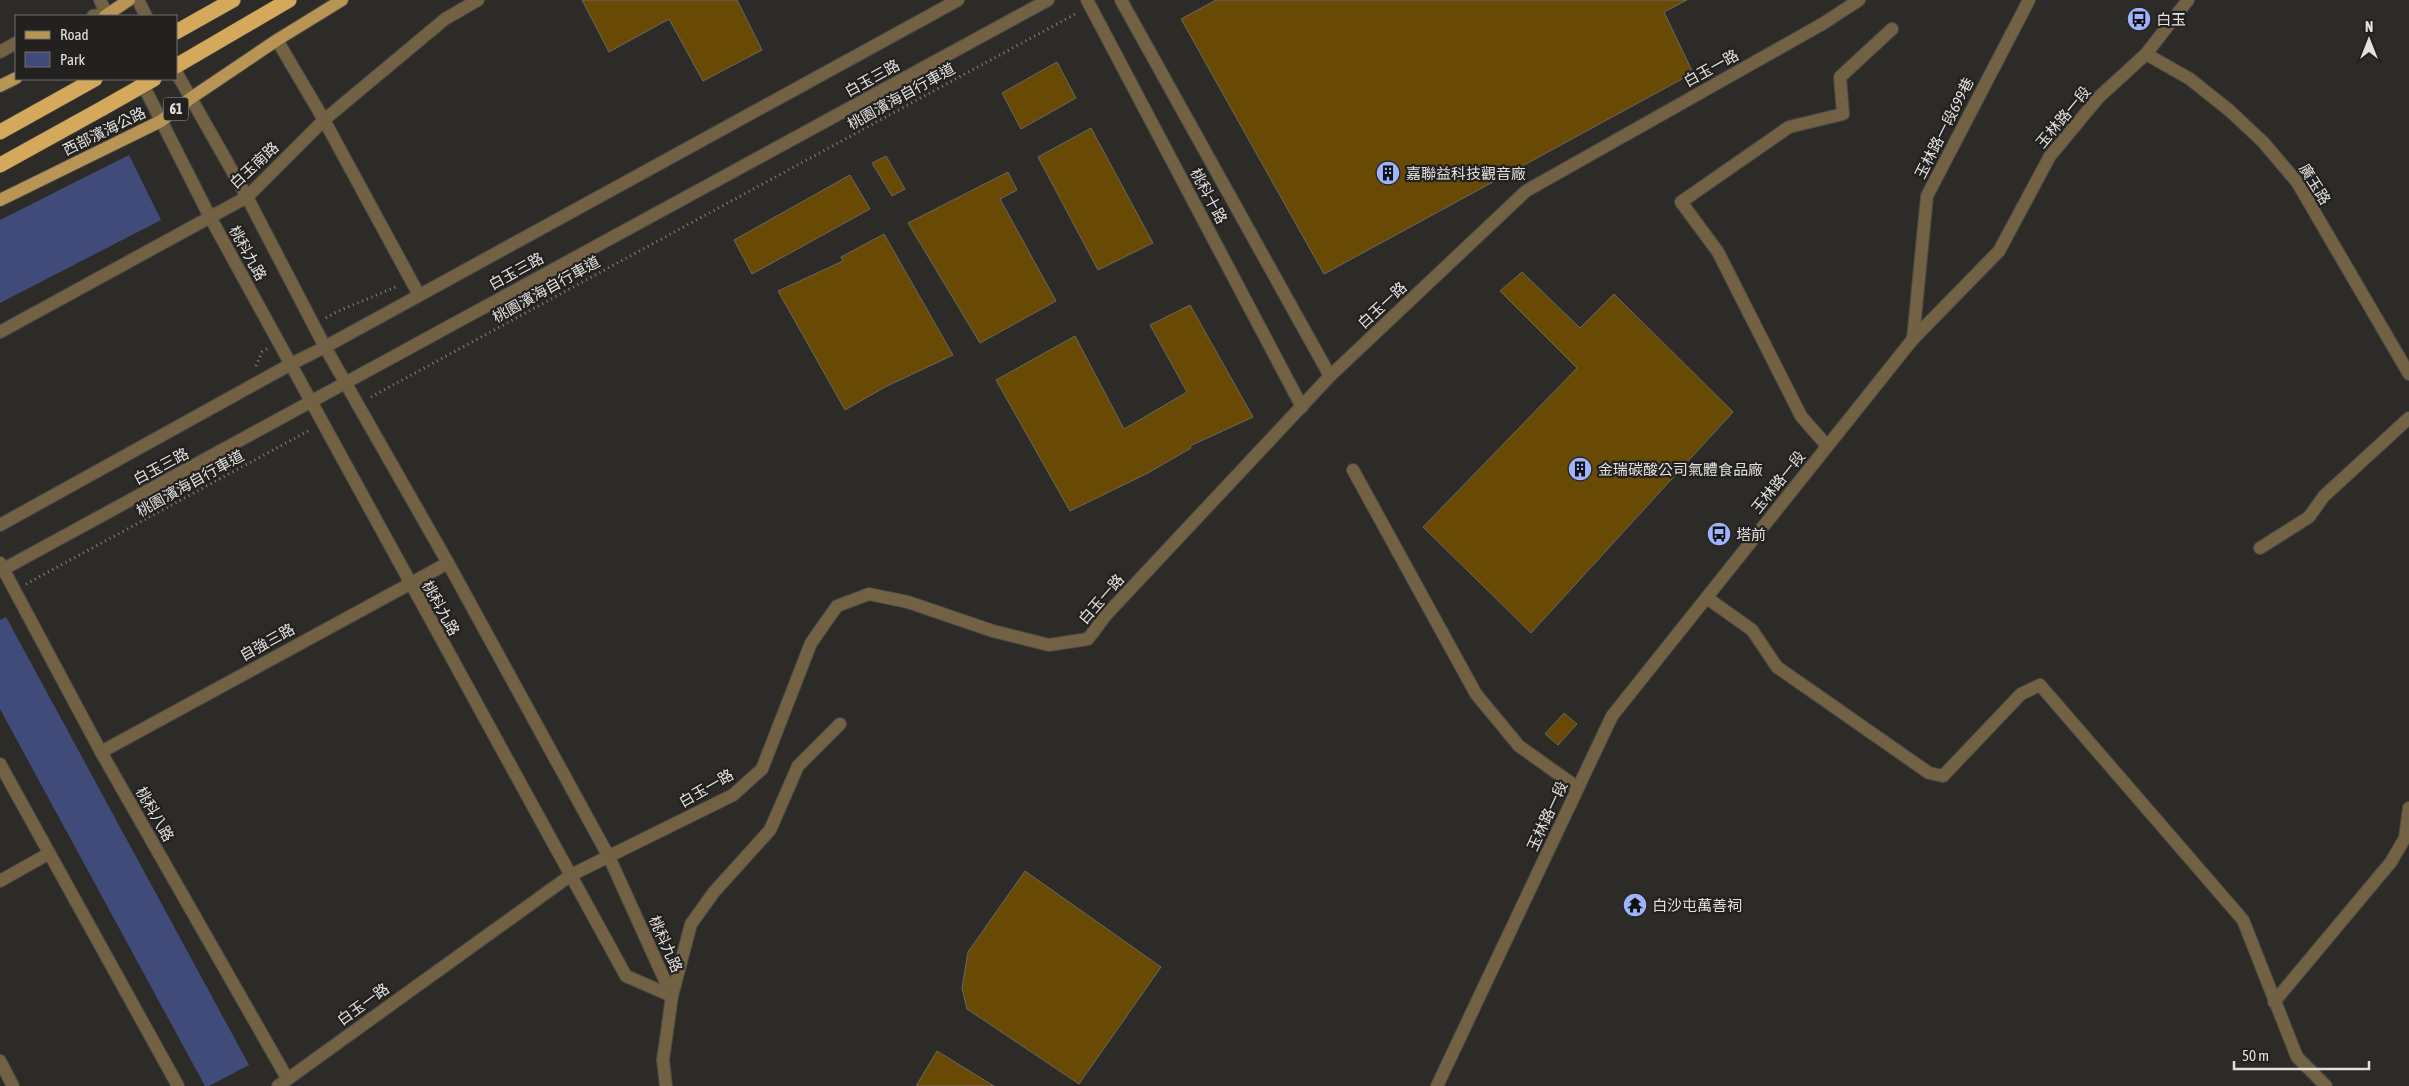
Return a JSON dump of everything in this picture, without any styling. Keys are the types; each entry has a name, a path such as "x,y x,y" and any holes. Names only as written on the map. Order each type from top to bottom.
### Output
{"highway":[{"path":"178,65 289,0"},
{"path":"178,31 228,3"},
{"path":"0,132 91,80"},
{"name":"61","path":"0,164 152,80"}],"main road":[{"path":"107,15 129,0"},
{"name":"西部濱海公路","path":"0,200 161,121 190,98 277,40 342,0"},
{"path":"0,86 15,78"}],"street":[{"path":"100,0 106,15"},
{"path":"138,0 146,15"},
{"name":"白玉南路","path":"0,332 247,197 324,120 446,19 478,0"},
{"name":"白玉三路","path":"0,526 291,364 326,347 958,0"},
{"name":"白玉三路","path":"1,568 312,402 1048,0"},
{"name":"桃科十路","path":"1121,0 1330,376"},
{"name":"白玉一路","path":"282,1082 571,875 733,794 762,769 811,643 837,606 869,594 908,602 993,631 1049,645 1088,639 1106,615 1330,376 1526,191 1824,23 1859,0"},
{"name":"玉林路一段699巷","path":"1913,339 1927,196 2029,0"},
{"name":"玉林路一段","path":"1437,1086 1612,716 1913,339 1999,251 2050,156 2099,97 2146,54 2188,0"},
{"name":"桃科十路","path":"1088,3 1302,407"},
{"path":"1827,446 1801,416 1718,252 1680,202 1788,127 1843,114 1840,77 1892,29"},
{"path":"277,40 324,120 419,295"},
{"path":"0,52 15,44"},
{"name":"廣玉路","path":"2146,54 2190,80 2230,111 2263,142 2297,182 2409,374"},
{"name":"桃科九路","path":"178,76 247,197 326,347 448,563 609,857 672,996"},
{"name":"桃科九路","path":"140,80 210,218 312,402 408,583 626,976 672,996"},
{"path":"2260,548 2309,517 2324,496 2409,418"},
{"path":"1354,470 1476,694 1519,746 1578,788"},
{"name":"自強三路","path":"101,752 408,583 448,563"},
{"name":"桃科八路","path":"1,568 282,1082"},
{"path":"1707,598 1752,630 1777,667 1929,773 1943,776 2021,694 2040,685 2243,920 2297,1057 2326,1086"},
{"path":"666,1086 663,1060 672,996 691,924 714,892 770,830 798,766 840,724"},
{"path":"0,764 48,854 178,1086"},
{"path":"2274,1002 2391,862 2404,838 2409,808"},
{"path":"0,881 48,854"},
{"path":"0,1061 13,1086"}],"path":[{"name":"桃園濱海自行車道","path":"359,404 1088,3"},
{"name":"桃園濱海自行車道","path":"14,590 323,423"}],"green space":[{"path":"129,155 161,220 0,303 0,220"},
{"path":"6,617 249,1065 209,1086 205,1086 0,709 0,620"}],"building":[{"path":"582,0 737,0 762,50 703,81 669,19 609,52"},
{"name":"嘉聯益科技觀音廠","path":"1216,0 1687,0 1664,12 1693,73 1324,274 1181,19"},
{"path":"1057,62 1076,98 1021,129 1002,93"},
{"path":"1091,128 1153,243 1098,270 1038,157"},
{"path":"886,156 905,189 892,196 872,163"},
{"path":"1008,172 1017,190 1000,199 1056,301 980,343 908,223"},
{"path":"850,175 870,209 752,274 734,240"},
{"path":"884,234 953,355 885,387 845,410 778,291 843,261 841,257"},
{"name":"金瑞碳酸公司氣體食品廠","path":"1522,272 1580,328 1614,294 1733,412 1531,633 1423,527 1577,368 1500,291"},
{"path":"1190,305 1253,417 1190,446 1191,448 1148,473 1070,511 996,380 1075,336 1124,429 1187,392 1150,325"},
{"path":"1564,713 1577,724 1558,745 1545,734"},
{"path":"1025,871 1161,967 1079,1084 967,1009 962,988 968,952"},
{"path":"937,1051 994,1086 916,1086"}],"place":[{"name":"白玉","path":"2139,19"},
{"name":"嘉聯益科技觀音廠","path":"1388,173"},
{"name":"金瑞碳酸公司氣體食品廠","path":"1580,469"},
{"name":"塔前","path":"1719,534"},
{"name":"白沙屯萬善祠","path":"1635,905"}]}
